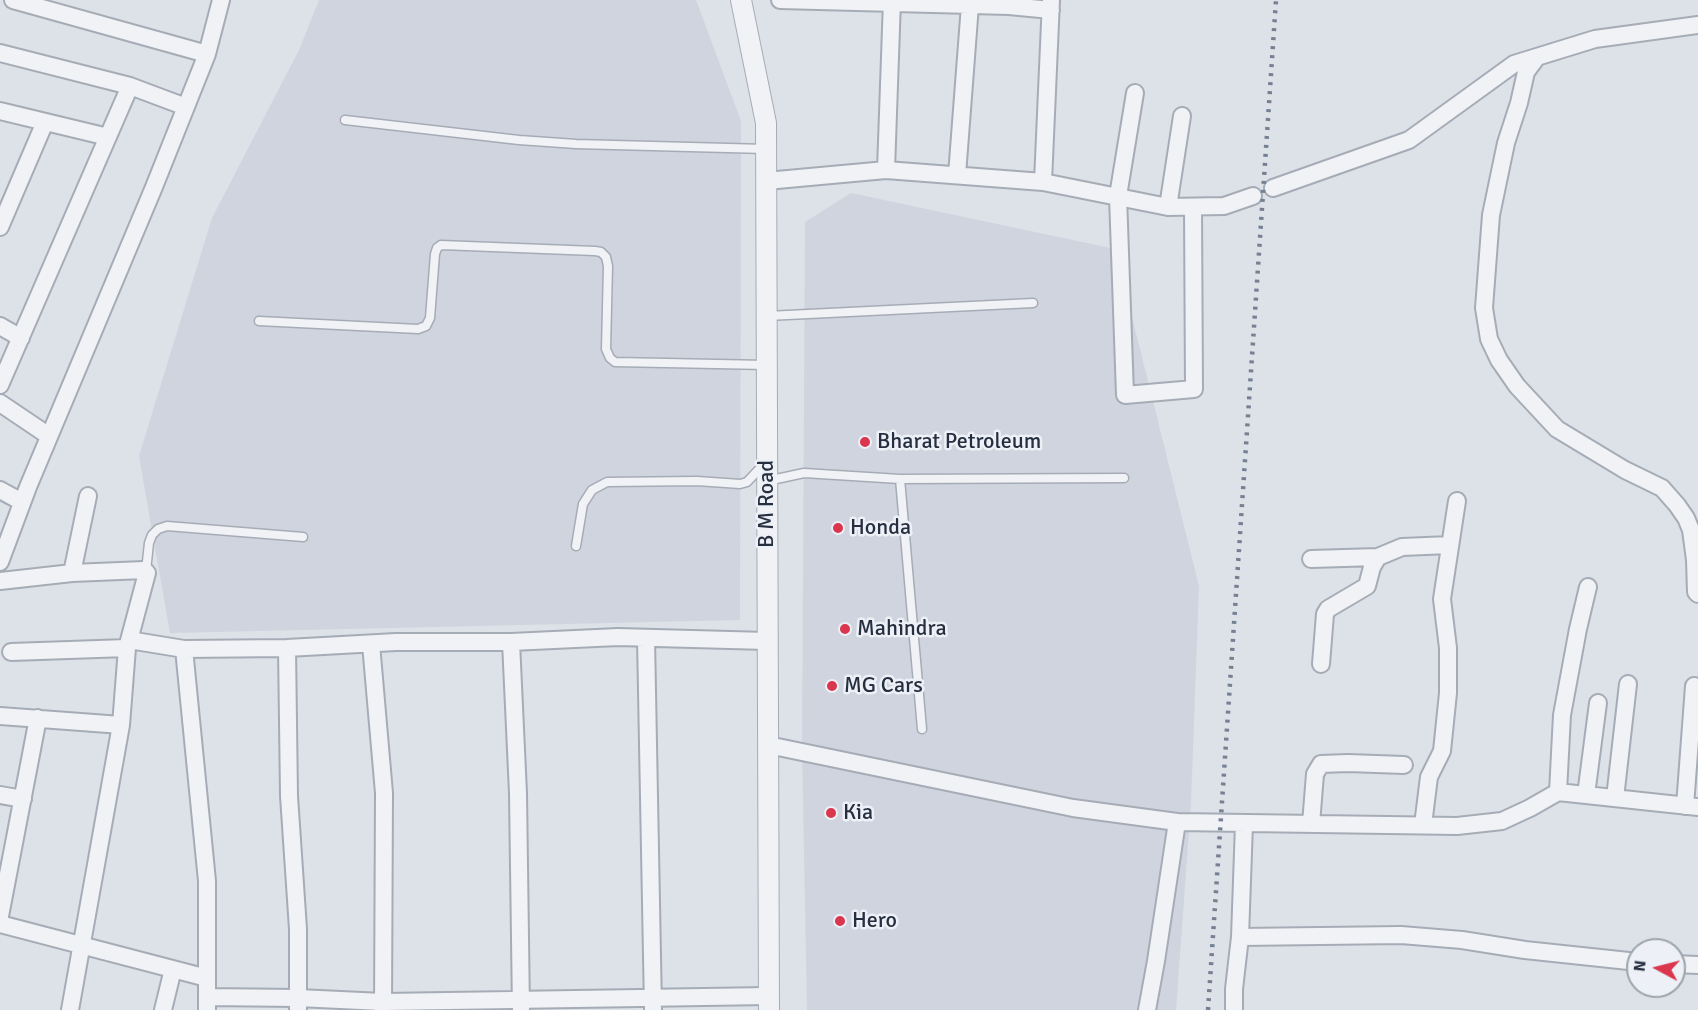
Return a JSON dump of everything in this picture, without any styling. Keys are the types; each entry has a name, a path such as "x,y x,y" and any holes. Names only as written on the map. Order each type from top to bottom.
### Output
{"street":[{"path":"13,0 207,54"},
{"path":"0,562 22,502 207,54 220,0"},
{"name":"B M Road","path":"741,0 766,123 769,1003"},
{"path":"780,0 1051,5 1043,182"},
{"path":"885,170 892,2"},
{"path":"957,175 970,5"},
{"path":"1273,188 1409,140 1514,64 1595,39 1698,25"},
{"path":"0,53 130,86 186,107"},
{"path":"1537,57 1526,72 1506,143 1491,215 1484,308 1489,339 1499,360 1517,386 1557,429 1625,470 1662,488 1677,505 1686,518 1690,530 1698,594"},
{"path":"0,385 130,86"},
{"path":"1135,93 1118,196 1125,394 1194,389 1193,207"},
{"path":"0,111 108,137"},
{"path":"1168,207 1182,116"},
{"path":"0,227 45,122"},
{"path":"766,181 885,170 1043,182 1168,207 1224,206 1253,196"},
{"path":"0,326 21,338"},
{"path":"0,404 49,436"},
{"path":"0,490 22,502"},
{"path":"72,573 88,496"},
{"path":"1423,825 1429,777 1442,751 1448,693 1448,648 1442,599 1456,501"},
{"path":"1311,559 1378,556 1402,547 1450,545"},
{"path":"1321,664 1325,614 1328,609 1367,586 1372,567 1378,556"},
{"path":"0,581 72,573 146,571 128,644 121,725 70,1010"},
{"path":"1558,792 1562,714 1588,587"},
{"path":"11,652 128,644 184,649 511,642 618,637 767,641"},
{"path":"645,638 653,1004"},
{"path":"511,642 518,793 521,1005"},
{"path":"371,644 384,794 383,1006"},
{"path":"287,648 290,796 298,929 298,1004"},
{"path":"184,649 207,882 207,1004 383,1006 769,1003"},
{"path":"1615,798 1628,684"},
{"path":"768,745 1073,808 1176,822 1457,826 1502,821 1558,792 1692,806 1694,686"},
{"path":"1586,795 1598,703"},
{"path":"0,716 121,725"},
{"path":"0,916 38,718"},
{"path":"1311,824 1315,774 1321,764 1404,765"},
{"path":"0,795 23,799"},
{"path":"1147,1010 1176,822"},
{"path":"1234,1010 1240,937 1244,824"},
{"path":"0,924 207,978"},
{"path":"1240,937 1401,935 1462,940 1525,950 1626,961"},
{"path":"163,1010 173,969"}],"lane":[{"path":"345,120 519,140 576,144 766,149"},
{"path":"259,321 418,329 426,326 430,318 435,254 441,245 595,251 601,252 606,257 608,266 606,349 610,358 615,362 766,365"},
{"path":"766,316 1033,303"},
{"path":"576,546 583,504 592,490 607,482 697,481 740,484 747,482 767,460"},
{"path":"767,481 804,472 900,479 1125,478"},
{"path":"900,479 922,729"},
{"path":"146,571 152,535 167,526 303,537"}],"shaded area":[{"path":"319,0 696,0 741,121 740,620 170,633 139,456 212,218 299,50"},
{"path":"851,193 1115,249 1199,586 1191,803 1176,1010 807,1010 802,749 805,222"}],"railway":[{"path":"1208,1010 1276,0"}],"place":[{"name":"Bharat Petroleum","path":"865,442"},
{"name":"Honda","path":"838,528"},
{"name":"Mahindra","path":"845,629"},
{"name":"MG Cars","path":"832,686"},
{"name":"Kia","path":"831,813"},
{"name":"Hero","path":"840,921"}]}
